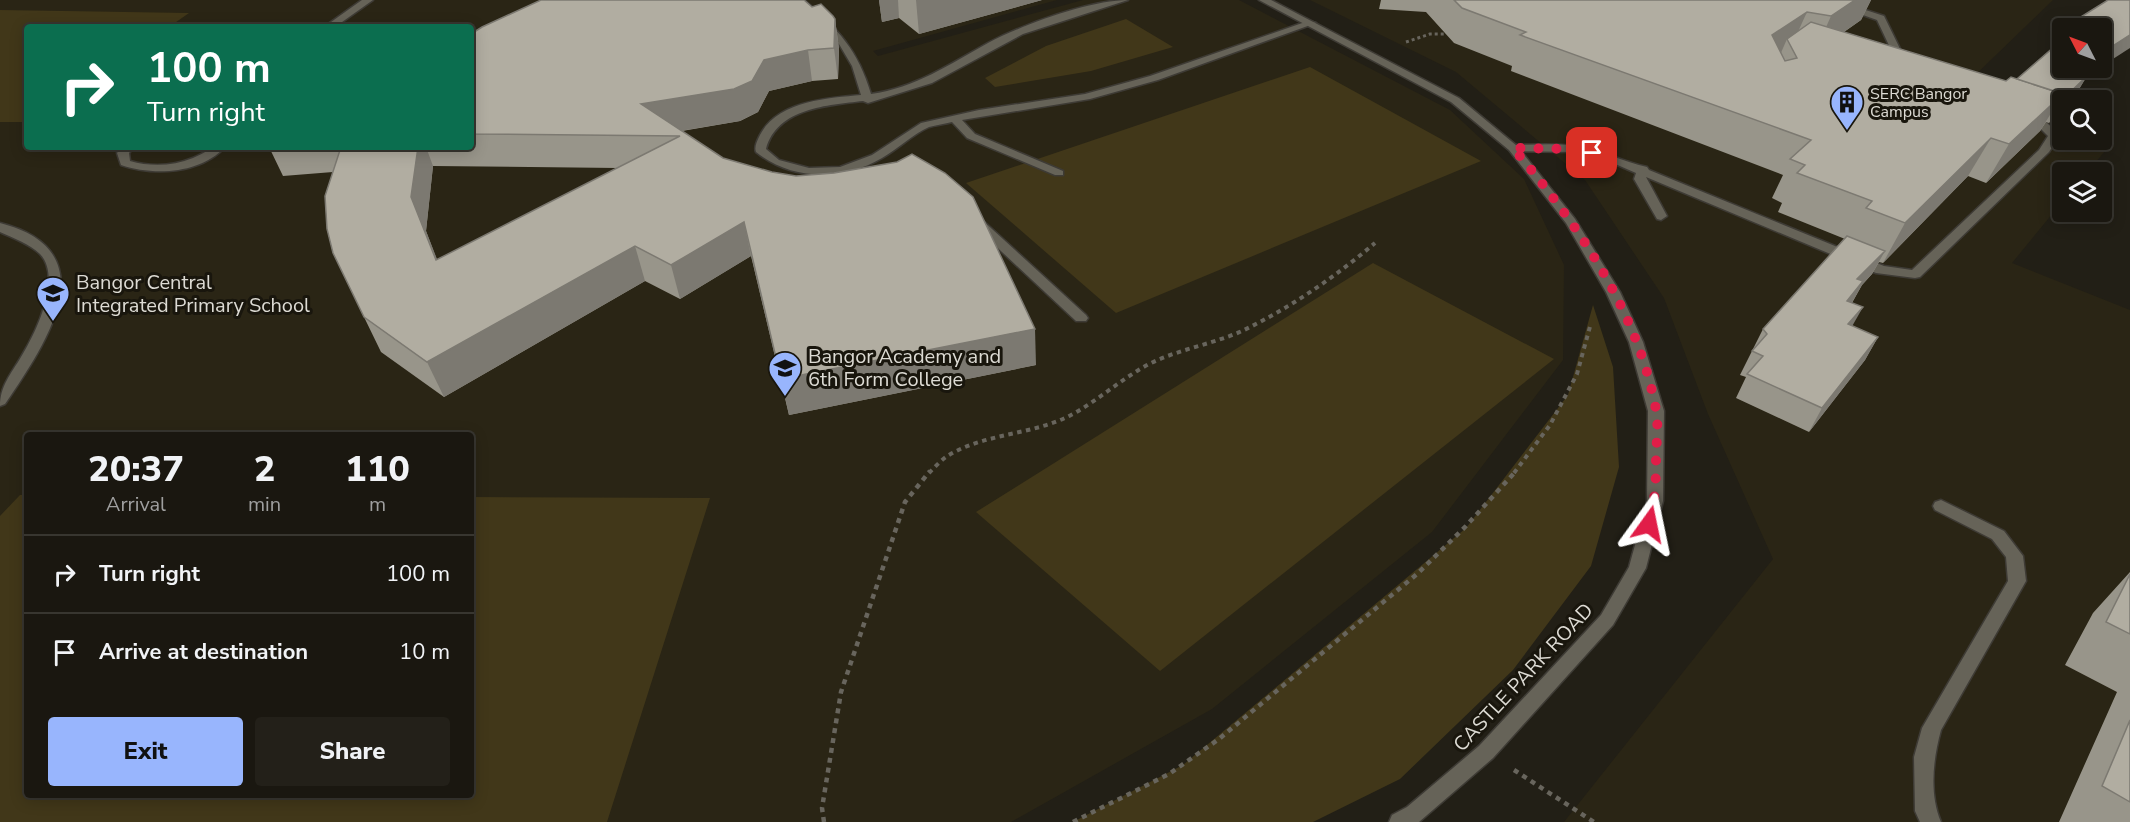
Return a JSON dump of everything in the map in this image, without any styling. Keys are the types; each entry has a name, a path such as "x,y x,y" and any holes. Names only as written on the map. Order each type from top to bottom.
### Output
{"street":[{"path":"333,24 368,0"},
{"path":"798,0 842,38 860,69 868,100"},
{"path":"1123,0 1044,22 1008,37 933,79 902,91 868,100 827,101 796,111 777,121 764,133 760,150 775,162 808,172 842,170 876,157 926,125 954,118 1086,97 1154,78 1311,23"},
{"name":"CASTLE PARK ROAD","path":"1264,0 1455,100 1513,148 1558,204 1595,260 1636,342 1656,411 1655,501 1637,568 1608,620 1486,752 1412,819"},
{"path":"1826,0 1881,18 1900,58 1914,72"},
{"path":"1513,148 1575,149 1643,169 1881,270 1916,274 2043,152 2054,135 2042,124 2011,114"},
{"path":"954,118 970,136 1059,172"},
{"path":"126,150 123,153 125,163 140,169 158,169 193,162 214,150"},
{"path":"876,157 891,165"},
{"path":"1643,169 1640,179 1661,216"},
{"path":"963,210 1081,318"},
{"path":"0,227 46,252 56,268 57,286 29,359 0,401"},
{"path":"1930,822 1925,811 1924,757 1932,728 2017,581 2014,555 1998,535 1941,506"}],"path":[{"path":"824,822 822,808 841,692 902,511 928,472 950,455 979,442 1033,429 1071,415 1125,376 1155,361 1241,331 1327,281 1375,243"},
{"path":"1073,822 1184,765 1343,638 1466,528 1518,469 1568,395 1590,333 1595,260"},
{"path":"1486,752 1594,822"}],"shaded area":[{"name":"Bangor Academy and 6th Form College","path":"0,0 1057,0 873,51 878,56 1083,0 1239,0 1450,110 1524,179 1564,265 1563,360 1432,532 1212,709 1011,822 0,822"},
{"path":"1310,0 2053,0 1968,82 2052,107 2052,150 2106,150 2096,162 2052,162 2052,214 2012,263 2130,310 2130,822 1564,822 1773,559 1708,414 1664,298 1585,180 1456,72"},
{"path":"0,10 189,13 173,24 24,24 24,122 0,122"},
{"path":"1126,19 1173,47 1091,71 995,87 985,78 1046,46"},
{"path":"1310,67 1481,161 1116,313 966,183"},
{"path":"1373,263 1554,359 1160,671 976,512"},
{"path":"1593,305 1613,367 1619,467 1591,566 1513,670 1400,779 1313,822 1073,822 1183,765 1466,528 1568,395"},
{"path":"20,495 24,495 24,798 474,798 474,497 710,498 607,822 0,822 0,516"}],"building":[{"path":"541,0 804,0 812,7 821,4 835,19 834,48 808,50 764,60 752,81 734,89 641,104 723,158 772,172 796,176 834,173 897,162 912,154 945,173 973,197 1035,329 781,379 744,222 671,265 635,246 427,362 364,317 333,253 327,229 325,196 340,150 418,150 411,197 436,260 680,136 474,134 474,32"},
{"path":"1454,0 1855,0 1831,16 1807,12 1772,35 1785,61 1797,58 1787,39 1811,22 2006,81 2011,77 2052,90 2052,104 2009,144 1991,138 1905,223 1866,208 1872,201 1797,173 1805,165 1790,159 1811,140 1520,35 1526,32 1462,8"},
{"path":"2108,0 2130,0 2130,35 2112,47 2112,18 2079,18"},
{"path":"2052,49 2052,78 2085,78 2072,90 2052,90 2017,79"},
{"path":"1847,236 1885,251 1857,279 1863,281 1847,301 1863,307 1848,324 1878,337 1822,408 1747,374 1763,356 1752,351 1767,334 1763,329"},
{"path":"2130,574 2130,634 2106,622"},
{"path":"2130,720 2130,802 2102,786"}],"place":[{"name":"SERC Bangor Campus","path":"1847,131"},
{"name":"Bangor Central Integrated Primary School","path":"53,322"},
{"name":"Bangor Academy and 6th Form College","path":"785,397"}],"route":[{"path":"1592,153 1575,149 1513,148 1571,222 1613,292 1636,342 1656,411 1655,501 1649,524"}]}
